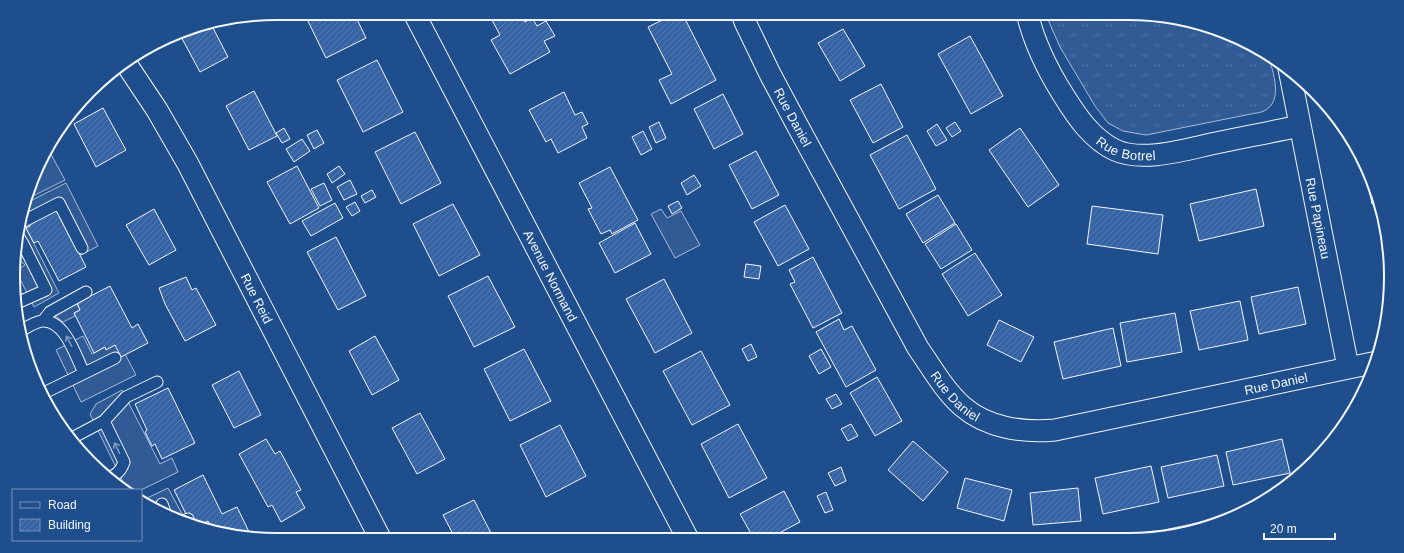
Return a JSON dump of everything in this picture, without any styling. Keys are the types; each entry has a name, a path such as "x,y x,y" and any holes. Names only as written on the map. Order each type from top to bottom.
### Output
{"street":[{"name":"Avenue Normand","path":"418,20 685,533"},
{"name":"Rue Daniel","path":"745,20 773,80 918,348 953,397 963,407 978,416 1007,428 1038,432 1055,430 1368,363"},
{"name":"Rue Botrel","path":"1029,20 1050,72 1069,106 1093,135 1115,150 1128,154 1156,155 1299,126"},
{"name":"Rue Reid","path":"128,67 157,110 188,164 377,533"},
{"name":"Rue Papineau","path":"1291,79 1348,367"}],"lane":[{"path":"27,219 59,203 82,248"},
{"path":"21,301 46,290 22,250"},
{"path":"25,329 42,321 50,312 86,292"},
{"path":"42,321 55,325 66,335 84,373"},
{"path":"47,392 115,358"},
{"path":"76,436 104,421 126,397 157,382"},
{"path":"104,421 124,462 122,468 114,475"}],"green space":[{"path":"1048,20 1128,20 1161,22 1178,25 1210,34 1241,46 1270,63 1275,86 1274,100 1270,106 1259,113 1146,135 1123,131 1108,123 1095,106 1060,47"}],"shaded area":[{"path":"51,154 65,180 33,196"},
{"path":"66,183 98,246 81,255 57,209 25,226 32,200"},
{"path":"661,209 667,218 681,211 700,245 675,258 651,214"},
{"path":"25,226 59,293 34,307 20,279 20,268 25,265 21,262"},
{"path":"72,293 80,310 74,313 75,316 63,322 45,308"},
{"path":"83,336 92,354 105,347 107,349 115,345 125,354 136,375 81,402 56,350"},
{"path":"122,390 160,464 172,458 178,472 142,490 133,489 123,482 90,414 96,404"},
{"path":"168,488 182,515 163,507 147,498"},
{"path":"1199,522 1178,528 1159,531"}],"building":[{"path":"307,20 357,20 366,38 326,58"},
{"path":"492,20 524,20 525,22 533,20 537,26 546,21 555,36 544,41 550,52 510,74 491,40 500,35"},
{"path":"662,20 686,20 716,80 671,104 659,80 672,74 648,27"},
{"path":"213,28 228,57 200,72 182,39"},
{"path":"843,29 865,66 840,81 818,43"},
{"path":"970,36 1003,96 971,114 938,54"},
{"path":"377,60 403,112 363,132 337,80"},
{"path":"881,84 903,127 873,143 850,100"},
{"path":"254,91 277,136 249,150 226,106"},
{"path":"564,92 575,115 582,112 588,124 582,127 587,138 558,153 551,139 546,142 529,110"},
{"path":"723,94 743,134 714,149 694,109"},
{"path":"103,108 126,150 96,167 74,124"},
{"path":"659,122 666,138 656,143 649,127"},
{"path":"955,122 961,131 952,137 946,128"},
{"path":"937,124 947,140 936,146 927,131"},
{"path":"284,128 290,139 282,143 276,133"},
{"path":"1020,128 1059,185 1028,207 989,150"},
{"path":"317,130 324,143 314,149 307,135"},
{"path":"643,131 652,149 641,155 632,137"},
{"path":"415,132 441,183 401,204 375,152"},
{"path":"907,135 936,189 899,209 870,155"},
{"path":"302,139 310,151 294,162 286,149"},
{"path":"756,151 779,195 752,209 729,165"},
{"path":"297,166 319,208 290,224 267,182"},
{"path":"339,166 345,174 332,183 327,174"},
{"path":"610,167 638,220 612,234 610,230 601,234 588,209 592,208 579,183"},
{"path":"694,175 701,186 687,195 681,183"},
{"path":"350,180 357,194 344,200 337,187"},
{"path":"324,183 332,200 320,206 311,189"},
{"path":"1256,189 1264,226 1199,241 1190,204"},
{"path":"372,190 376,197 365,203 361,196"},
{"path":"938,195 955,223 923,243 906,214"},
{"path":"678,201 682,208 672,214 668,206"},
{"path":"355,202 360,211 352,216 346,207"},
{"path":"335,203 343,218 311,236 302,221"},
{"path":"453,204 480,255 439,276 413,224"},
{"path":"785,205 809,249 778,266 754,222"},
{"path":"1092,206 1163,215 1158,254 1087,244"},
{"path":"57,209 86,267 59,281 38,241 34,243 26,228 30,226 29,223"},
{"path":"154,209 176,250 149,265 126,225"},
{"path":"635,223 651,254 615,273 599,243"},
{"path":"956,224 972,250 941,269 925,244"},
{"path":"336,237 366,296 338,310 307,252"},
{"path":"975,253 1002,295 968,316 942,274"},
{"path":"813,257 842,313 813,328 790,284 795,282 789,270"},
{"path":"746,264 761,266 759,279 744,277"},
{"path":"488,276 515,327 474,347 448,296"},
{"path":"186,277 192,290 196,288 216,325 185,341 165,304 159,288"},
{"path":"664,279 692,333 655,353 626,299"},
{"path":"110,286 132,328 138,324 148,343 121,357 115,345 106,350 105,347 94,353 74,313 80,310 77,303"},
{"path":"1298,287 1306,324 1259,334 1251,297"},
{"path":"1240,301 1248,340 1199,350 1190,311"},
{"path":"1175,313 1182,352 1127,362 1120,323"},
{"path":"839,319 844,330 852,326 876,370 846,387 816,332"},
{"path":"999,320 1034,337 1021,362 987,345"},
{"path":"1113,328 1121,366 1063,379 1054,342"},
{"path":"375,336 399,380 372,395 349,351"},
{"path":"751,344 757,357 748,361 742,349"},
{"path":"524,349 551,401 510,421 484,369"},
{"path":"821,349 831,367 819,374 809,356"},
{"path":"701,351 730,405 692,425 663,371"},
{"path":"239,371 261,415 234,428 212,385"},
{"path":"877,377 902,421 875,436 850,393"},
{"path":"168,388 195,443 162,459 155,444 152,446 145,432 147,430 135,404"},
{"path":"836,394 842,404 832,409 826,399"},
{"path":"420,413 445,459 417,474 392,428"},
{"path":"738,424 767,478 729,498 701,444"},
{"path":"851,424 858,436 848,441 841,429"},
{"path":"560,425 586,476 546,497 520,445"},
{"path":"266,439 275,454 280,451 301,490 296,492 305,508 281,522 272,505 268,507 239,454"},
{"path":"1282,439 1290,473 1233,485 1226,452"},
{"path":"913,441 948,472 923,501 888,470"},
{"path":"1217,455 1224,486 1168,498 1161,467"},
{"path":"1151,466 1159,502 1103,514 1095,478"},
{"path":"841,467 846,481 835,486 828,473"},
{"path":"203,475 222,514 237,507 249,531 226,528 209,524 208,521 205,523 187,516 174,490"},
{"path":"965,478 1012,490 1004,521 957,508"},
{"path":"1078,488 1081,521 1033,525 1030,493"},
{"path":"784,491 800,522 779,533 751,533 740,514"},
{"path":"826,492 833,510 825,513 817,496"},
{"path":"474,500 491,533 452,533 443,515"}]}
